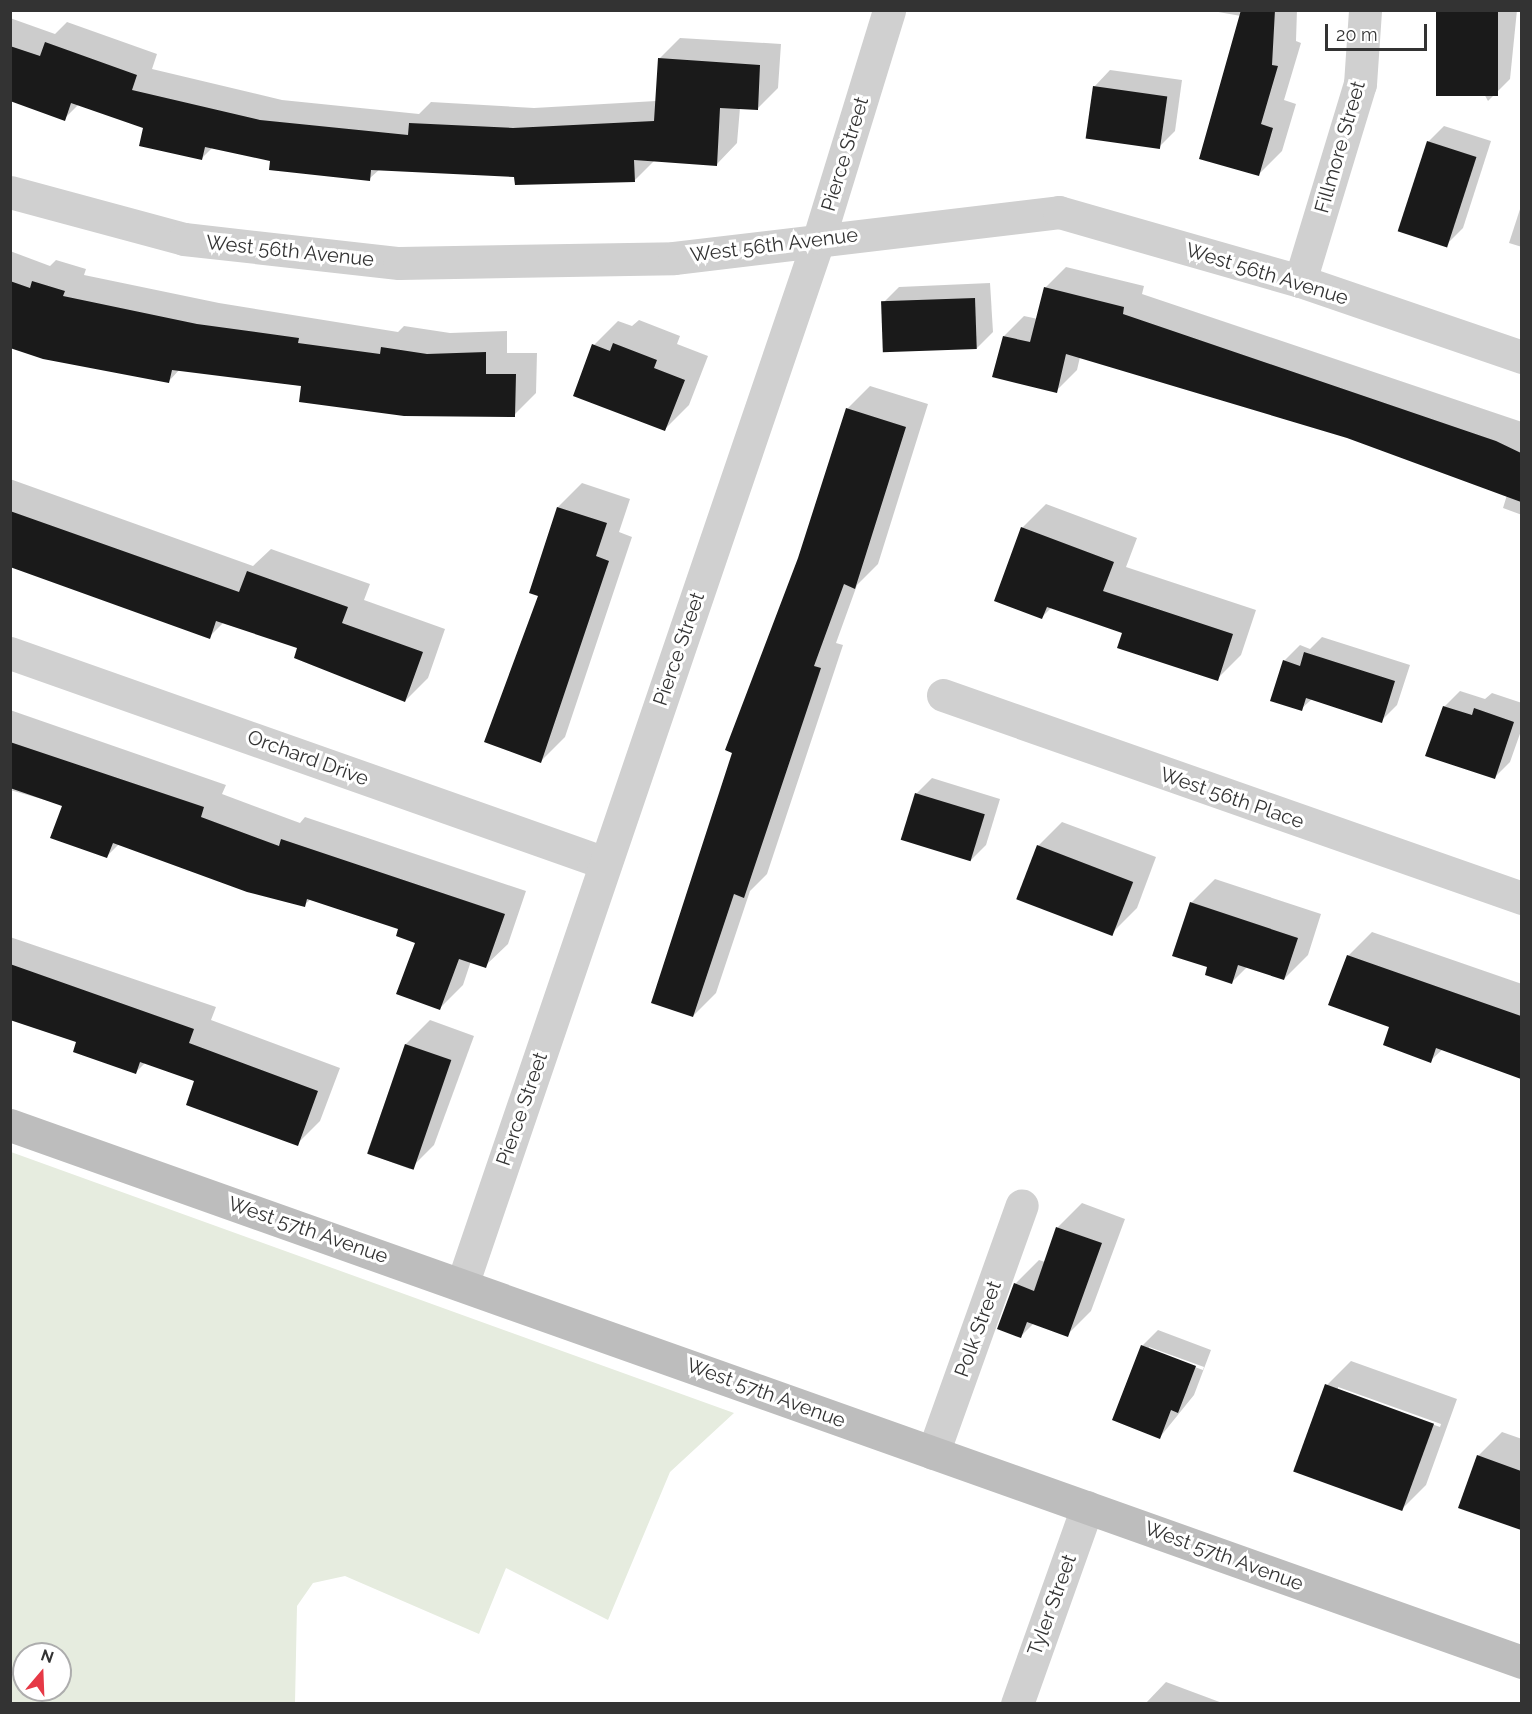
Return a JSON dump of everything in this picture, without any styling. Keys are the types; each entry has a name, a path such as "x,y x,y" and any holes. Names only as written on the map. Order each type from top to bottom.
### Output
{"street":[{"name":"Pierce Street","path":"462,1285 819,238 889,10"},
{"name":"Fillmore Street","path":"1300,281 1360,84 1365,10"},
{"name":"West 56th Avenue","path":"10,192 184,239 399,263 674,258 819,238 1059,212 1300,281 1521,357"},
{"name":"Orchard Drive","path":"10,653 605,863"},
{"name":"West 56th Place","path":"943,695 1521,898"},
{"name":"West 57th Avenue","path":"10,1125 1521,1662"},
{"name":"Polk Street","path":"933,1452 1022,1205"},
{"name":"Tyler Street","path":"1017,1704 1087,1507"}],"shaded area":[{"path":"11,1152 734,1413 670,1472 608,1620 506,1568 479,1634 345,1576 313,1583 297,1606 295,1703 11,1703"}],"building":[{"path":"1241,10 1275,10 1272,65 1278,66 1261,124 1273,128 1259,176 1199,159"},
{"path":"1436,10 1498,10 1498,96 1436,96"},
{"path":"45,42 137,75 132,90 260,120 408,135 409,123 513,128 654,121 658,58 760,65 758,110 720,108 717,166 634,160 635,182 515,185 514,177 371,170 370,181 269,170 270,161 205,147 202,160 139,146 143,128 71,103 65,121 10,101 10,46 40,56"},
{"path":"1093,86 1167,96 1160,149 1086,138"},
{"path":"1427,141 1476,157 1447,247 1398,231"},
{"path":"10,281 30,288 32,281 65,291 63,296 197,324 299,338 298,343 380,354 381,347 427,354 486,352 486,374 516,374 515,417 404,416 299,402 301,386 172,370 169,383 43,359 10,348"},
{"path":"1044,287 1124,307 1123,314 1496,441 1521,453 1521,502 1347,438 1066,354 1057,393 992,377 1003,336 1030,342"},
{"path":"975,298 977,349 883,352 881,301"},
{"path":"613,343 657,360 654,368 685,380 665,431 573,396 592,344 610,351"},
{"path":"846,408 906,427 855,589 844,584 814,666 821,668 744,898 734,894 693,1017 651,1003 732,753 725,750 798,558"},
{"path":"557,507 607,523 596,556 609,561 541,763 484,742 538,596 529,593"},
{"path":"10,511 239,592 247,571 348,607 342,623 423,652 405,702 294,658 297,648 216,621 210,639 10,567"},
{"path":"1021,527 1114,562 1103,591 1233,634 1218,681 1117,648 1122,633 1047,607 1042,619 994,601"},
{"path":"1304,652 1395,681 1382,723 1306,698 1302,711 1270,701 1283,660 1300,666"},
{"path":"1443,706 1472,715 1474,708 1514,722 1495,779 1425,756"},
{"path":"10,742 204,807 201,817 279,846 281,839 505,914 486,968 459,959 440,1010 396,994 415,943 396,936 398,929 307,899 305,907 247,892 113,843 107,858 50,838 62,806 10,788"},
{"path":"915,793 985,814 970,861 901,840"},
{"path":"1037,845 1133,882 1112,936 1016,899"},
{"path":"1190,902 1298,938 1284,980 1238,965 1232,984 1205,975 1207,967 1172,956"},
{"path":"1347,955 1521,1016 1521,1079 1436,1048 1431,1063 1383,1045 1389,1027 1328,1005"},
{"path":"10,964 194,1029 189,1043 318,1091 298,1146 186,1105 194,1081 140,1062 136,1074 73,1052 76,1042 10,1020"},
{"path":"405,1044 451,1060 414,1170 367,1154"},
{"path":"1056,1227 1102,1243 1068,1337 1027,1322 1021,1338 997,1329 1014,1283 1034,1291"},
{"path":"1141,1345 1196,1366 1178,1413 1171,1410 1160,1439 1112,1420"},
{"path":"1325,1384 1434,1424 1402,1511 1293,1471"},
{"path":"1477,1455 1521,1471 1521,1530 1458,1508"}]}
